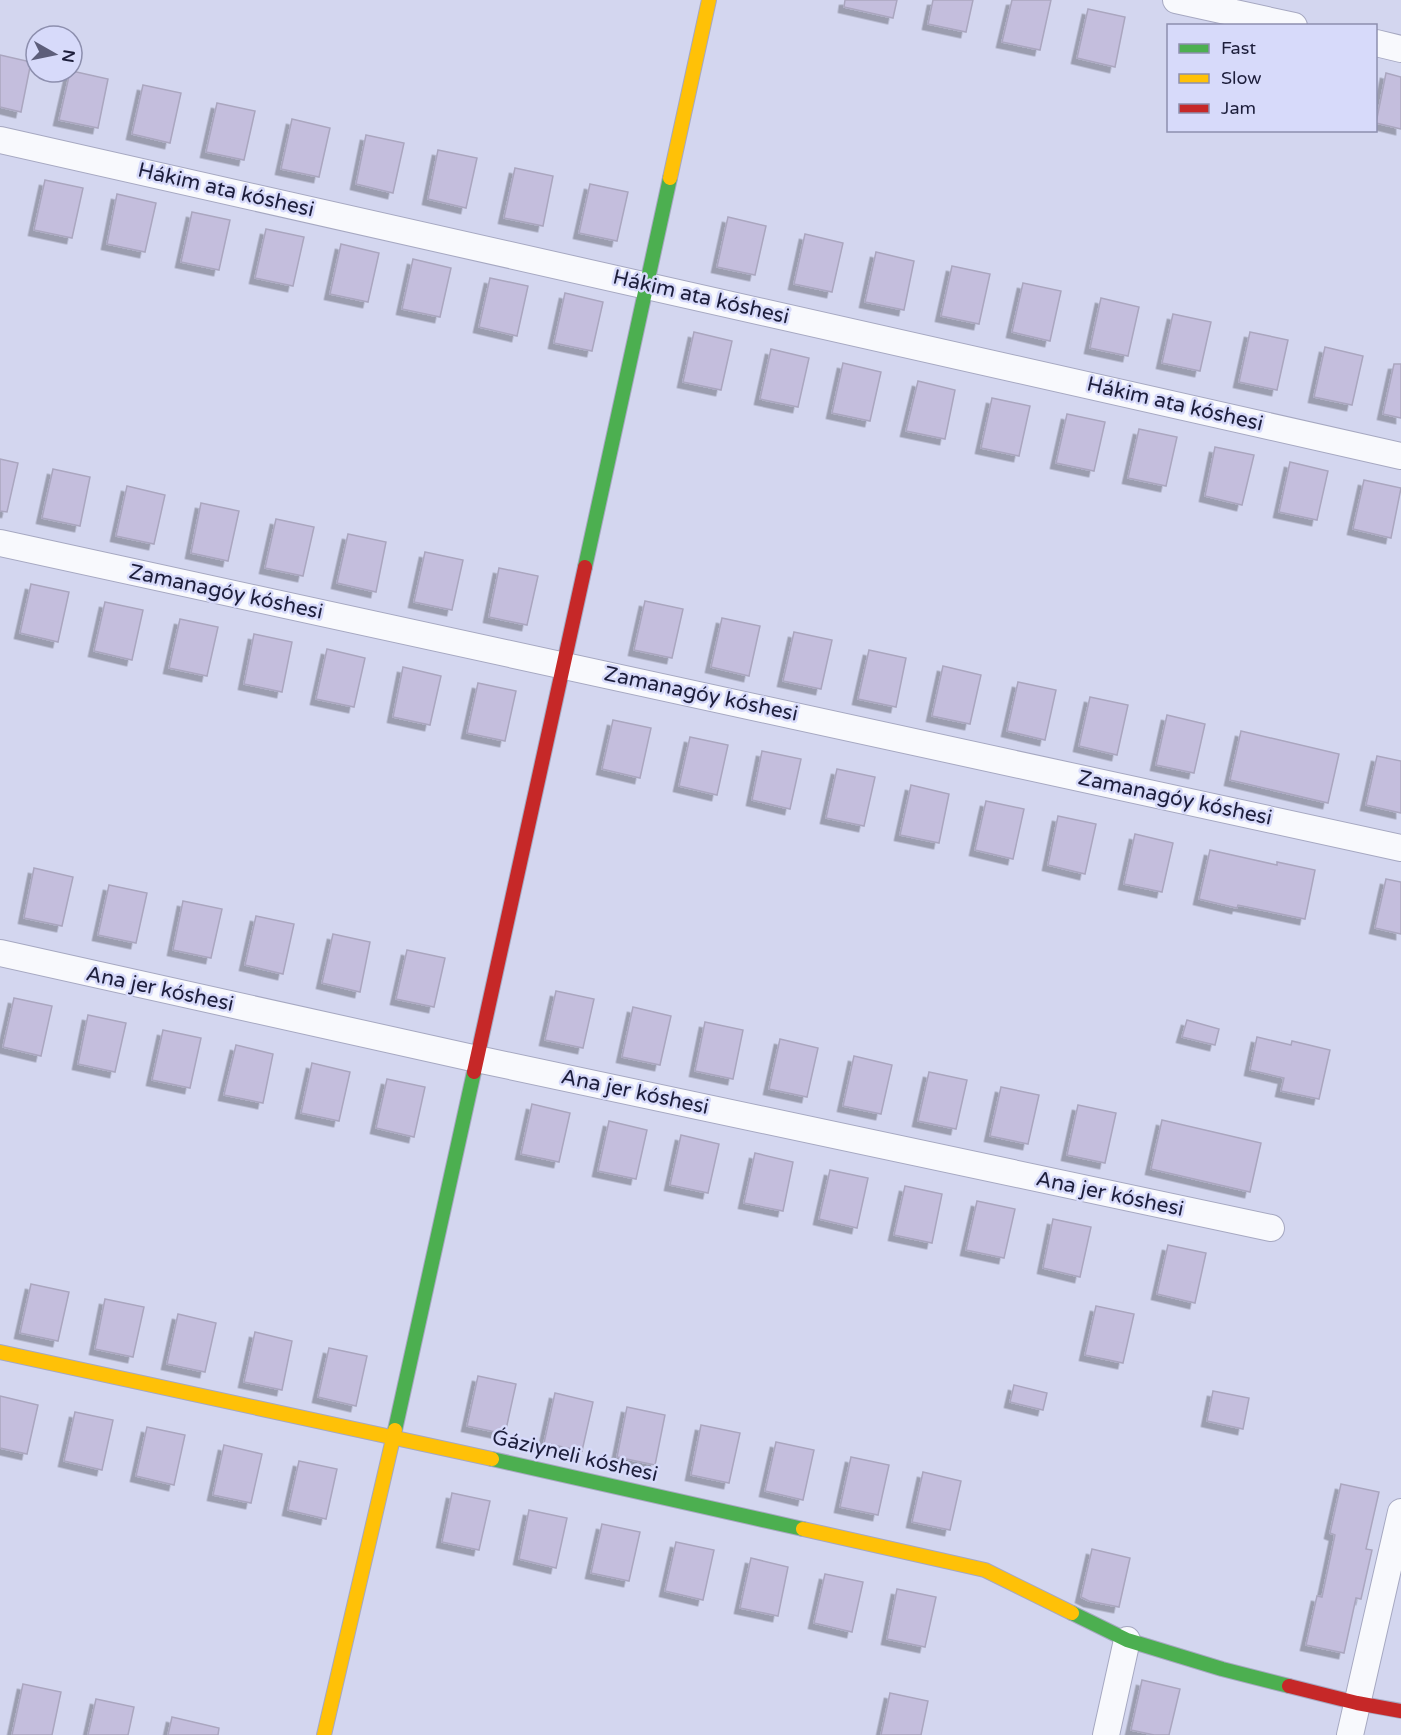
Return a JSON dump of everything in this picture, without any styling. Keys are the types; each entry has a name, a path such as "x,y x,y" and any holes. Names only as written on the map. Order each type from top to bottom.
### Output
{"street":[{"path":"324,1735 394,1437 709,0"},
{"path":"1176,0 1285,24"},
{"path":"1377,43 1401,49"},
{"name":"Hákim ata kóshesi","path":"0,140 1401,456"},
{"name":"Zamanagóy kóshesi","path":"0,543 1401,848"},
{"name":"Ana jer kóshesi","path":"0,953 477,1059 1271,1228"},
{"name":"Ǵáziyneli kóshesi","path":"0,1352 394,1437 985,1570 1127,1640 1222,1669 1358,1703 1401,1711"},
{"path":"1350,1735 1401,1512"},
{"path":"1106,1735 1127,1640"}],"building":[{"path":"845,0 897,0 893,18 844,7"},
{"path":"933,0 973,0 966,32 928,24"},
{"path":"1012,0 1051,0 1040,50 1002,42"},
{"path":"1088,9 1125,17 1115,67 1077,58"},
{"path":"0,55 24,60 24,84 27,84 21,112 0,107"},
{"path":"1386,73 1401,77 1401,129 1377,123"},
{"path":"84,74 108,79 98,128 59,120 67,84 84,84"},
{"path":"143,85 181,93 170,143 132,134"},
{"path":"217,103 255,111 244,160 206,152"},
{"path":"292,119 330,128 319,177 281,169"},
{"path":"366,135 404,143 393,193 356,184"},
{"path":"438,150 477,158 466,208 428,199"},
{"path":"515,168 553,176 543,226 504,218"},
{"path":"45,180 83,188 72,238 34,230"},
{"path":"590,184 628,192 617,241 579,233"},
{"path":"117,194 156,203 145,252 107,244"},
{"path":"192,212 230,220 219,270 181,262"},
{"path":"728,217 766,226 755,275 717,267"},
{"path":"266,229 304,237 293,286 255,278"},
{"path":"805,234 843,243 832,292 794,284"},
{"path":"341,244 379,253 368,302 330,294"},
{"path":"876,252 914,261 904,310 865,302"},
{"path":"413,259 451,268 440,317 402,309"},
{"path":"952,266 990,274 979,324 941,316"},
{"path":"490,278 528,286 517,336 479,327"},
{"path":"1023,283 1061,291 1050,341 1012,332"},
{"path":"565,293 603,302 592,351 554,343"},
{"path":"1101,298 1139,307 1128,356 1090,348"},
{"path":"1173,314 1211,322 1200,371 1162,363"},
{"path":"694,332 732,341 721,390 683,382"},
{"path":"1250,332 1288,340 1277,390 1239,382"},
{"path":"1325,347 1363,356 1352,405 1314,397"},
{"path":"771,349 809,358 798,407 760,399"},
{"path":"843,363 881,372 870,421 832,413"},
{"path":"1394,364 1401,364 1401,418 1383,414"},
{"path":"918,381 955,390 945,439 906,431"},
{"path":"992,398 1030,406 1019,456 981,448"},
{"path":"1067,414 1105,422 1094,471 1056,463"},
{"path":"1139,429 1177,437 1166,486 1128,478"},
{"path":"1215,447 1254,455 1242,505 1205,496"},
{"path":"0,459 18,463 7,512 0,511"},
{"path":"1290,462 1328,471 1317,520 1279,512"},
{"path":"53,469 90,477 80,526 42,518"},
{"path":"1364,480 1401,488 1391,538 1353,529"},
{"path":"127,486 165,495 154,544 116,536"},
{"path":"201,503 239,511 228,561 191,553"},
{"path":"276,519 314,527 303,576 265,568"},
{"path":"348,534 386,542 376,592 337,583"},
{"path":"425,552 463,560 452,610 414,602"},
{"path":"499,568 538,576 527,625 489,617"},
{"path":"31,584 69,592 58,642 20,633"},
{"path":"645,601 683,609 672,658 634,650"},
{"path":"105,602 143,610 132,660 94,651"},
{"path":"722,618 760,626 749,676 711,667"},
{"path":"180,619 218,627 207,676 169,668"},
{"path":"794,632 832,640 821,689 783,681"},
{"path":"254,634 292,642 282,692 244,684"},
{"path":"327,649 365,658 354,707 316,699"},
{"path":"869,650 906,658 896,707 858,699"},
{"path":"943,666 981,675 970,724 932,716"},
{"path":"403,667 441,676 430,725 393,717"},
{"path":"1018,682 1056,690 1045,740 1007,731"},
{"path":"478,683 516,691 505,741 467,733"},
{"path":"1090,697 1128,705 1117,755 1079,746"},
{"path":"1167,715 1205,724 1194,773 1156,765"},
{"path":"613,720 651,728 640,778 602,769"},
{"path":"1241,731 1339,754 1328,803 1230,780"},
{"path":"690,737 728,745 717,795 679,786"},
{"path":"762,751 801,759 790,809 752,800"},
{"path":"1377,756 1401,761 1401,813 1366,805"},
{"path":"837,769 875,777 864,826 826,818"},
{"path":"911,785 949,794 939,843 900,835"},
{"path":"986,801 1024,809 1013,859 975,850"},
{"path":"1058,816 1096,824 1085,874 1048,865"},
{"path":"1135,834 1173,843 1162,892 1124,884"},
{"path":"1210,850 1277,865 1277,862 1315,870 1305,919 1199,899"},
{"path":"34,868 73,877 62,926 24,918"},
{"path":"1386,879 1401,882 1401,934 1375,928"},
{"path":"109,885 147,893 136,943 98,935"},
{"path":"183,901 222,909 211,958 173,950"},
{"path":"256,916 294,924 283,974 245,965"},
{"path":"333,934 370,942 360,992 322,983"},
{"path":"407,950 445,958 434,1007 396,999"},
{"path":"556,991 594,999 583,1048 545,1040"},
{"path":"14,998 52,1006 41,1056 3,1047"},
{"path":"633,1007 671,1016 660,1065 622,1057"},
{"path":"88,1015 126,1023 115,1072 78,1064"},
{"path":"1187,1020 1219,1029 1215,1045 1182,1037"},
{"path":"705,1022 743,1030 733,1079 695,1071"},
{"path":"163,1030 201,1038 190,1088 152,1080"},
{"path":"1257,1037 1291,1045 1292,1041 1330,1050 1319,1099 1281,1091 1284,1078 1250,1070"},
{"path":"780,1039 818,1048 807,1097 769,1089"},
{"path":"236,1045 273,1054 263,1103 224,1095"},
{"path":"854,1056 892,1065 881,1114 843,1106"},
{"path":"312,1063 350,1072 339,1121 301,1113"},
{"path":"929,1072 967,1080 956,1129 918,1121"},
{"path":"387,1079 425,1087 414,1137 376,1128"},
{"path":"1001,1087 1039,1095 1028,1144 990,1136"},
{"path":"532,1104 570,1113 559,1162 521,1154"},
{"path":"1078,1105 1116,1113 1105,1163 1067,1155"},
{"path":"1162,1120 1261,1143 1250,1192 1151,1169"},
{"path":"609,1121 647,1130 636,1179 598,1171"},
{"path":"681,1135 719,1144 708,1193 670,1185"},
{"path":"755,1153 793,1162 783,1211 744,1203"},
{"path":"830,1170 868,1178 857,1228 819,1219"},
{"path":"905,1186 942,1194 932,1243 894,1235"},
{"path":"977,1201 1015,1209 1004,1258 966,1250"},
{"path":"1053,1219 1091,1227 1080,1277 1043,1268"},
{"path":"1168,1245 1206,1253 1195,1303 1157,1294"},
{"path":"31,1284 69,1292 58,1341 20,1333"},
{"path":"105,1299 144,1307 133,1357 95,1349"},
{"path":"1096,1306 1134,1314 1123,1363 1085,1355"},
{"path":"178,1314 216,1323 205,1372 167,1364"},
{"path":"255,1332 292,1341 282,1390 244,1382"},
{"path":"329,1348 367,1356 356,1406 318,1397"},
{"path":"478,1376 516,1384 505,1434 467,1426"},
{"path":"1014,1385 1047,1393 1043,1410 1010,1402"},
{"path":"1213,1391 1249,1398 1243,1429 1207,1421"},
{"path":"555,1393 593,1402 582,1451 544,1443"},
{"path":"0,1396 38,1405 27,1454 0,1448"},
{"path":"627,1407 665,1415 655,1465 617,1457"},
{"path":"75,1412 113,1420 102,1470 64,1461"},
{"path":"701,1425 740,1433 729,1483 691,1475"},
{"path":"147,1427 185,1435 174,1485 136,1476"},
{"path":"776,1442 814,1450 803,1500 765,1491"},
{"path":"224,1445 262,1454 251,1503 213,1495"},
{"path":"851,1457 889,1465 878,1515 840,1507"},
{"path":"299,1461 337,1469 326,1519 288,1510"},
{"path":"923,1472 961,1481 950,1530 912,1522"},
{"path":"1341,1484 1379,1492 1366,1549 1372,1550 1361,1599 1356,1598 1344,1653 1306,1645 1317,1596 1322,1597 1335,1535 1330,1533"},
{"path":"452,1493 490,1501 479,1550 442,1542"},
{"path":"529,1510 567,1518 556,1568 519,1559"},
{"path":"602,1524 640,1532 629,1581 591,1573"},
{"path":"676,1542 714,1550 703,1600 665,1591"},
{"path":"1092,1549 1130,1558 1119,1607 1089,1601 1081,1597"},
{"path":"751,1558 788,1567 778,1616 740,1608"},
{"path":"825,1574 863,1582 852,1632 814,1623"},
{"path":"897,1589 936,1597 925,1647 887,1639"},
{"path":"1142,1680 1180,1689 1169,1735 1154,1735 1131,1730"},
{"path":"23,1684 61,1692 52,1735 12,1735"},
{"path":"890,1693 928,1701 921,1735 881,1735"},
{"path":"96,1699 134,1707 128,1735 88,1735"},
{"path":"172,1717 219,1728 218,1735 168,1735"}],"traffic: fast":[{"path":"585,567 670,178"},
{"path":"395,1430 474,1072"},
{"path":"492,1459 803,1529"},
{"path":"1072,1613 1127,1640 1222,1669 1289,1686"}],"traffic: slow":[{"path":"670,178 709,0"},
{"path":"0,1352 492,1459"},
{"path":"324,1735 395,1430"},
{"path":"803,1529 985,1570 1072,1613"}],"traffic: jam":[{"path":"474,1072 585,567"},
{"path":"1289,1686 1401,1711"}]}
